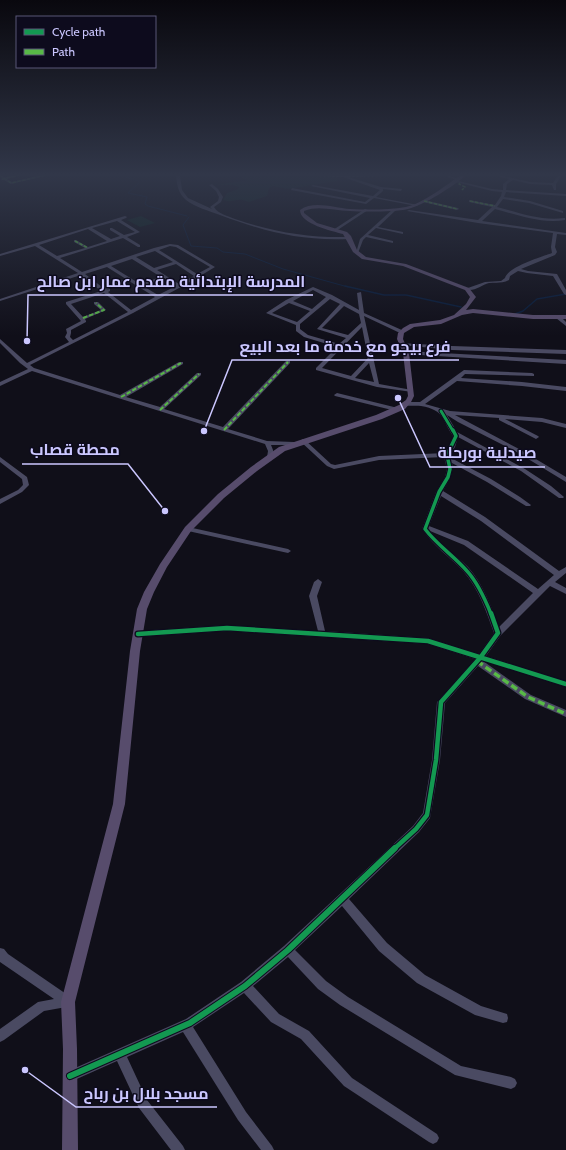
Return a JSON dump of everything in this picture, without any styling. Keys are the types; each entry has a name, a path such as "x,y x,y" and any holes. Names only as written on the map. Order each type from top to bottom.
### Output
{"main road":[{"path":"70,1150 68,1002 118,804 138,634 142,609 149,592 163,566 188,529 221,496 270,457 282,449 379,417 396,410 409,401 410,391 404,348 400,339 402,332 412,325 448,320 460,313 473,297 468,289 404,265 369,260 357,252 345,233 331,229"},
{"path":"460,313 473,311 526,316 562,317"}],"street":[{"path":"1,254 87,229"},
{"path":"90,229 111,241"},
{"path":"111,229 139,246"},
{"path":"60,257 137,233 138,231 134,229"},
{"path":"261,229 314,238 349,238"},
{"path":"357,252 366,236 373,229"},
{"path":"383,229 402,233"},
{"path":"529,229 565,233"},
{"path":"468,289 475,289 487,283 503,282 511,273 518,269 554,254 555,252 553,247 555,232"},
{"path":"366,236 392,242"},
{"path":"75,241 88,248"},
{"path":"38,244 84,273 134,310"},
{"path":"0,300 170,245 175,245 213,267 214,270 26,365"},
{"path":"155,249 199,277"},
{"path":"132,257 180,286"},
{"path":"153,270 176,263"},
{"path":"107,265 160,296"},
{"path":"518,269 527,272 555,275 565,291"},
{"path":"140,285 164,277"},
{"path":"83,318 69,306 68,303 130,279"},
{"path":"298,324 268,313 313,288 402,332"},
{"path":"359,293 363,323 377,385"},
{"path":"330,296 298,324 298,330 306,336 340,346"},
{"path":"288,301 313,311"},
{"path":"72,342 66,337 69,333 68,329 84,321 83,318 105,309 96,302"},
{"path":"343,304 319,329 349,336"},
{"path":"562,317 566,325"},
{"path":"363,323 318,369 377,385 410,391"},
{"path":"0,340 32,369 267,443 299,443 330,465 334,466 379,458 447,457 477,472 528,505"},
{"path":"404,348 566,352"},
{"path":"404,348 566,362"},
{"path":"352,378 371,358"},
{"path":"224,430 288,362"},
{"path":"121,398 181,363"},
{"path":"0,384 32,369"},
{"path":"421,404 464,372 532,375"},
{"path":"160,410 199,374"},
{"path":"456,379 566,389"},
{"path":"337,395 396,410"},
{"path":"405,404 421,404 445,412 498,418 542,420 566,426"},
{"path":"445,412 456,436 447,457 450,469 448,477 439,492 426,527 433,541 467,571 480,589 498,633"},
{"path":"445,412 517,450 566,480"},
{"path":"498,418 536,437"},
{"path":"454,433 495,453 521,469 560,497"},
{"path":"267,443 271,451 270,457"},
{"path":"0,458 25,478 26,485 20,491 0,502"},
{"path":"439,492 483,519 559,575"},
{"path":"426,527 466,543 538,593"},
{"path":"188,529 288,551"},
{"path":"70,1076 185,1025 245,986 288,950 343,900 416,830 427,815 436,760 441,702 478,660 498,633 538,593 566,568"},
{"path":"318,582 313,596 314,607 322,634"},
{"path":"550,583 566,591"},
{"path":"138,634 227,628 428,641 478,660 566,684"},
{"path":"478,660 528,697 566,714"},
{"path":"343,900 383,947 421,979 479,1011 503,1018"},
{"path":"288,950 322,985 344,1001 459,1071 511,1084"},
{"path":"0,953 4,958 68,1002"},
{"path":"245,986 275,1018 305,1035 348,1082 433,1138"},
{"path":"0,1036 42,1006 68,1002"},
{"path":"185,1025 242,1116 268,1150"},
{"path":"120,1054 143,1104 179,1150"}],"waterway":[{"path":"184,229 191,246 217,248 223,252 245,254 283,269 348,287"},
{"path":"345,286 384,295 406,295 461,307"},
{"path":"515,314 523,311 537,299 566,294"}],"marked path":[{"path":"75,241 88,248"},
{"path":"83,318 104,310 96,303"},
{"path":"224,430 288,362"},
{"path":"121,397 181,363"},
{"path":"160,410 199,374"},
{"path":"477,661 528,697 566,714"}],"cycle path":[{"path":"70,1076 190,1023 245,986 288,950 416,829 427,815 436,760 441,702 480,658 498,633 477,584 466,570 439,545 425,529 439,492 448,477 450,469 447,455 456,436 448,420 441,411"},
{"path":"138,634 227,628 428,641 566,684"}],"place":[{"name":"المدرسة الإبتدائية مقدم عمار ابن صالح","path":"27,341"},
{"name":"صيدلية بورحلة","path":"398,398"},
{"name":"فرع بيجو مع خدمة ما بعد البيع","path":"204,431"},
{"name":"محطة قصاب","path":"165,511"},
{"name":"مسجد بلال بن رباح","path":"25,1070"}]}
